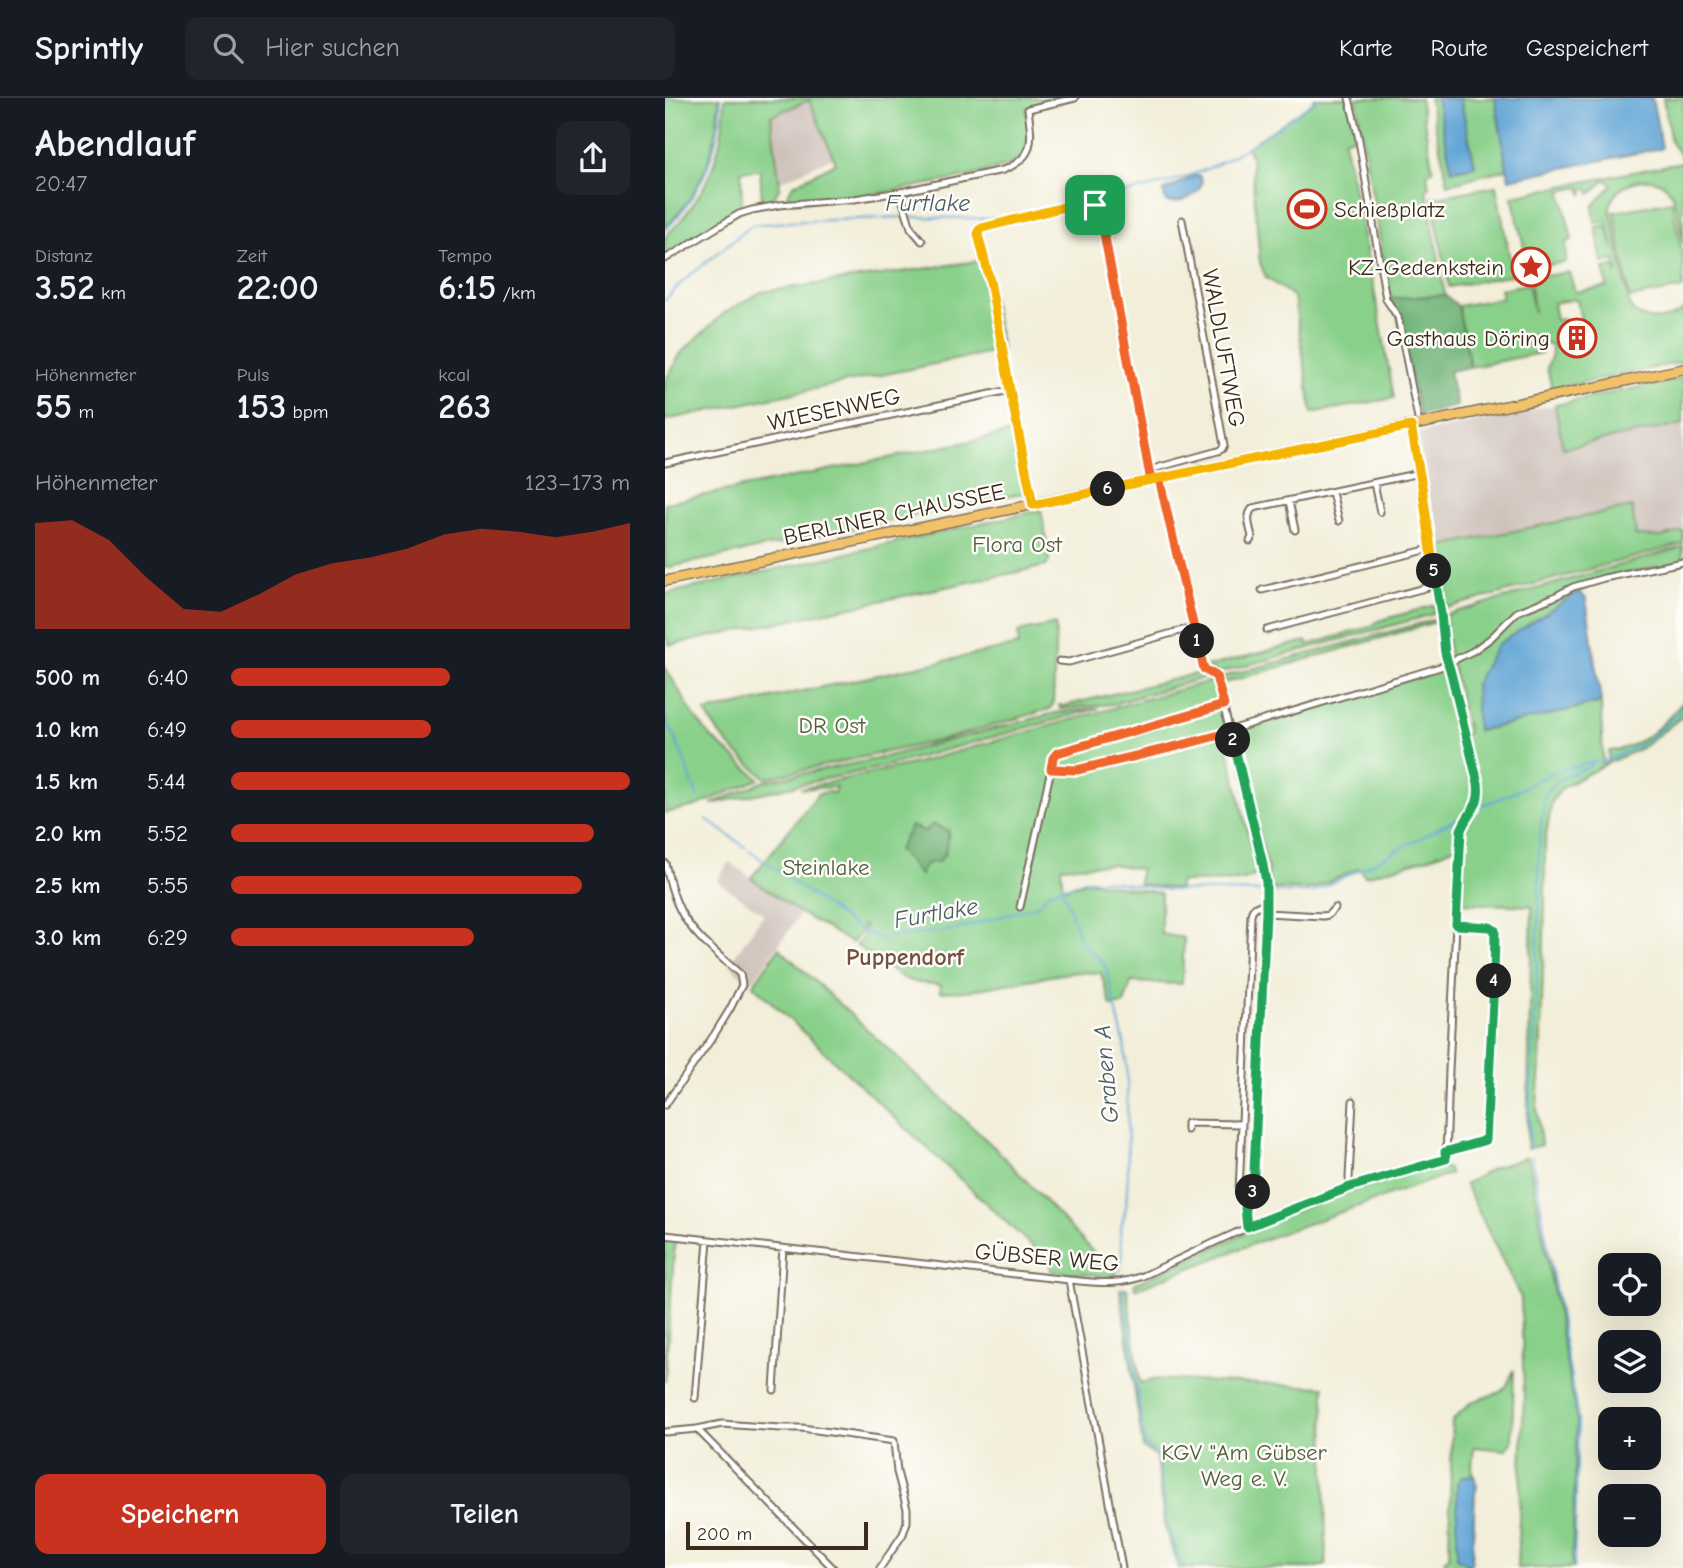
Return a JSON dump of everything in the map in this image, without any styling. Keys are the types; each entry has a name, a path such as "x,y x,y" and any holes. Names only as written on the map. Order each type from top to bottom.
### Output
{"main road":[{"name":"BERLINER CHAUSSEE","path":"665,584 1033,505 1153,476 1683,369"}],"street":[{"path":"665,259 748,210 900,192 993,174 1014,166 1024,158 1031,143 1028,108 1075,98"},
{"path":"1349,98 1358,135 1386,299 1398,317 1448,663 1478,783 1477,803 1461,830 1456,925 1445,1152 1486,1140 1496,935 1495,930 1490,927 1456,925"},
{"path":"900,192 912,231 922,241"},
{"path":"1033,505 979,230 1051,210 1095,205 1100,214 1153,476 1204,669 1216,676 1262,860 1266,913 1253,1195 1245,1208"},
{"name":"WALDLUFTWEG","path":"1153,476 1216,452 1224,446 1182,220"},
{"name":"WIESENWEG","path":"665,463 1010,390"},
{"path":"1250,541 1252,537 1248,517 1253,508 1420,473"},
{"path":"1374,483 1380,512"},
{"path":"1332,492 1339,521"},
{"path":"1289,501 1295,530"},
{"path":"1262,590 1430,548"},
{"path":"1051,769 1077,770 1178,746 1419,674 1473,651 1491,638 1517,612 1573,587 1683,562"},
{"path":"1266,629 1436,585"},
{"path":"1059,661 1069,662 1193,627"},
{"path":"1020,907 1053,758 1057,753 1224,705"},
{"path":"665,863 682,915 694,931 740,974 742,982 714,1035 665,1105"},
{"path":"1247,1227 1245,1208 1239,1192 1251,913 1266,902"},
{"path":"1266,913 1323,916 1335,908"},
{"path":"1350,1187 1353,1101"},
{"path":"1187,1130 1187,1122 1242,1124"},
{"name":"GÜBSER WEG","path":"665,1235 1116,1283 1130,1281 1247,1227 1350,1187 1446,1159 1445,1152"},
{"path":"695,1398 708,1240"},
{"path":"774,1390 783,1248"},
{"path":"1069,1280 1122,1568"},
{"path":"665,1432 722,1423 780,1429 802,1428 894,1441 907,1522 903,1534 880,1568"},
{"path":"697,1429 832,1568"}],"shaded area":[{"path":"810,100 833,157 779,182 770,115"},
{"path":"1555,405 1564,448 1683,424 1683,531 1661,537 1636,536 1631,507 1435,547 1418,434"},
{"path":"729,862 801,913 750,981 742,982 742,977 729,964 764,914 717,881"}],"green space":[{"path":"665,98 719,98 715,135 705,168 689,199 665,227"},
{"path":"725,98 1075,98 1026,109 1029,133 1026,150 1020,158 1007,166 966,177 876,194 789,202 786,198 793,185 836,163 809,100 771,116 780,187 773,199 762,201 760,170 741,171 742,210 665,256 665,237 692,206 710,174 721,138"},
{"name":"Schießplatz","path":"1313,98 1349,98 1358,135 1344,140 1394,398 1312,413 1294,297 1266,277 1260,263 1251,156 1247,147 1314,101"},
{"path":"1356,98 1420,98 1433,171 1427,173 1429,188 1426,189 1445,295 1390,299"},
{"path":"1429,98 1436,98 1452,170 1475,166 1460,98 1495,98 1507,169 1448,184"},
{"path":"1663,98 1683,98 1683,158 1671,143"},
{"path":"1683,162 1683,244 1675,202 1663,184 1645,180 1626,185 1618,191 1610,208 1630,307 1635,313 1648,319 1663,319 1683,310 1683,362 1552,389 1547,368 1552,354 1551,345 1540,340 1541,353 1470,367 1458,306 1502,298 1500,289 1528,284 1534,312 1530,278 1569,272 1575,292 1607,287 1604,269 1615,267 1617,274 1615,260 1602,263 1596,227 1607,225 1613,250 1607,221 1595,223 1593,206 1612,185 1605,179 1591,194 1588,188 1583,189 1582,194 1580,187 1561,191 1572,240 1566,242 1566,262 1529,268 1512,196","holes":["1577,299 1582,327 1567,330 1565,319 1556,320 1553,303"]},
{"path":"1496,186 1513,275 1449,287 1432,198"},
{"path":"1672,201 1683,259 1683,288 1630,298 1614,212"},
{"path":"985,260 1002,350 665,420 665,381 681,353 724,313 761,292"},
{"path":"1445,295 1458,306 1470,367 1449,371 1457,406 1419,415 1398,317 1386,299"},
{"path":"1683,378 1683,424 1563,448 1555,405"},
{"path":"1016,432 1027,492 665,568 665,503"},
{"path":"1632,507 1636,536 1661,537 1683,531 1683,544 1446,608 1435,547"},
{"name":"Flora Ost","path":"1041,510 1050,559 1046,566 670,645 665,635 665,594"},
{"path":"1683,547 1683,562 1604,578 1577,593 1478,731 1601,702 1603,765 1608,762 1609,751 1631,746 1651,734 1683,702 1683,714 1680,718 1642,748 1563,787 1552,801 1545,841 1537,1107 1541,1145 1527,1149 1532,906 1462,903 1464,844 1425,859 1365,876 1359,868 1312,889 1269,889 1268,869 1234,734 1236,731 1440,671 1448,673 1463,733 1468,733 1449,652 1445,618 1448,614"},
{"path":"1435,605 1434,614 1219,673 1206,667 1306,641 1308,645"},
{"path":"1439,620 1221,684 1220,679 1226,676"},
{"name":"DR Ost","path":"1056,624 1053,704 1050,709 942,740 766,778 732,748 705,712 1019,645 1018,632"},
{"path":"665,667 694,716 710,736 759,779 696,806 665,813"},
{"path":"1203,672 1207,675 1203,678 1113,704 1060,709 1059,705 1063,706"},
{"name":"Steinlake","path":"1214,680 1258,874 1242,881 1179,882 1179,889 1139,884 1140,869 1111,864 1061,867 1063,889 1088,881 1161,893 1161,934 1184,938 1182,984 1131,982 1124,1004 1111,1006 1101,973 1073,972 967,991 940,992 940,985 903,978 856,945 862,939 865,925 852,943 797,911 751,878 818,794 834,793 836,787 800,789 916,763"},
{"path":"1099,708 890,765 711,804 765,781 877,759 1055,713"},
{"path":"933,824 949,831 945,854 938,862 927,863 920,875 898,850 911,826 925,831"},
{"path":"779,948 997,1150 1097,1256 1116,1272 1117,1277 1051,1271 1050,1263 753,985"},
{"path":"1527,1157 1577,1419 1572,1568 1517,1568 1524,1396 1521,1298 1465,1184 1493,1168"},
{"path":"1438,1165 1448,1169 1450,1174 1287,1231 1135,1289 1134,1284 1289,1213 1348,1191"},
{"path":"665,1238 675,1239 665,1382"},
{"name":"KGV \"Am Gübser Weg e. V.","path":"1127,1288 1140,1383 1158,1379 1324,1387 1326,1565 1312,1568 1179,1568 1165,1528 1156,1456 1143,1448 1120,1289"},
{"path":"1514,1370 1512,1441 1505,1450 1474,1447 1474,1476 1472,1475 1457,1558 1470,1568 1449,1568 1444,1560 1449,1556 1452,1421 1471,1402 1500,1392 1506,1387"}],"water":[{"path":"1436,98 1460,98 1475,166 1452,170"},
{"path":"1495,98 1652,98 1662,148 1509,179"},
{"path":"1199,176 1202,181 1193,195 1177,202 1166,202 1163,191"},
{"path":"1577,593 1586,599 1601,702 1477,731 1475,684 1497,645"},
{"path":"1472,1475 1477,1487 1472,1562 1469,1565 1457,1558 1457,1483 1461,1477"}],"waterway":[{"path":"665,119 667,98"},
{"path":"665,230 689,202 706,170 717,135 721,98"},
{"name":"Furtlake","path":"1067,204 1144,189 1200,172 1251,145 1317,98"},
{"name":"Furtlake","path":"1036,211 1054,207"},
{"name":"Furtlake","path":"665,300 682,282 752,225 905,217"},
{"name":"Furtlake","path":"911,217 1007,219"},
{"path":"1600,763 1645,743 1683,709"},
{"name":"Furtlake","path":"665,716 698,798"},
{"path":"1481,806 1554,772 1597,761"},
{"path":"1530,1146 1529,1104 1539,907 1539,842 1545,794 1559,779 1591,766 1590,764"},
{"path":"1269,892 1313,892 1458,818"},
{"name":"Furtlake","path":"706,819 745,847"},
{"name":"Furtlake","path":"749,850 858,929 881,938 955,930 1039,905 1048,892 1091,880 1168,890 1264,892"},
{"name":"Graben A","path":"1062,887 1081,941 1105,965 1124,1042 1127,1070 1128,1174 1126,1207 1120,1232 1120,1272"},
{"path":"1532,1157 1578,1420 1574,1568"},
{"name":"Graben A","path":"1123,1289 1145,1445 1157,1453 1167,1525 1180,1563 1188,1568"}],"place":[{"name":"Schießplatz","path":"1307,209"},
{"name":"KZ-Gedenkstein","path":"1531,267"},
{"name":"Gasthaus Döring","path":"1577,338"}],"district":[{"name":"Puppendorf","path":"905,957"}],"route":[{"path":"1095,205 1084,204 1051,210 983,227 978,233 990,281 1033,505 1145,481 1159,478 1411,426 1446,659 1478,783 1477,803 1464,822 1460,835 1456,925 1490,927 1496,933 1486,1140 1445,1152 1446,1159 1350,1187 1247,1227 1245,1208 1253,1195 1266,882 1231,732 1077,770 1051,769 1057,753 1224,705 1216,676 1204,669 1159,478 1151,480 1101,217 1095,205"}]}
